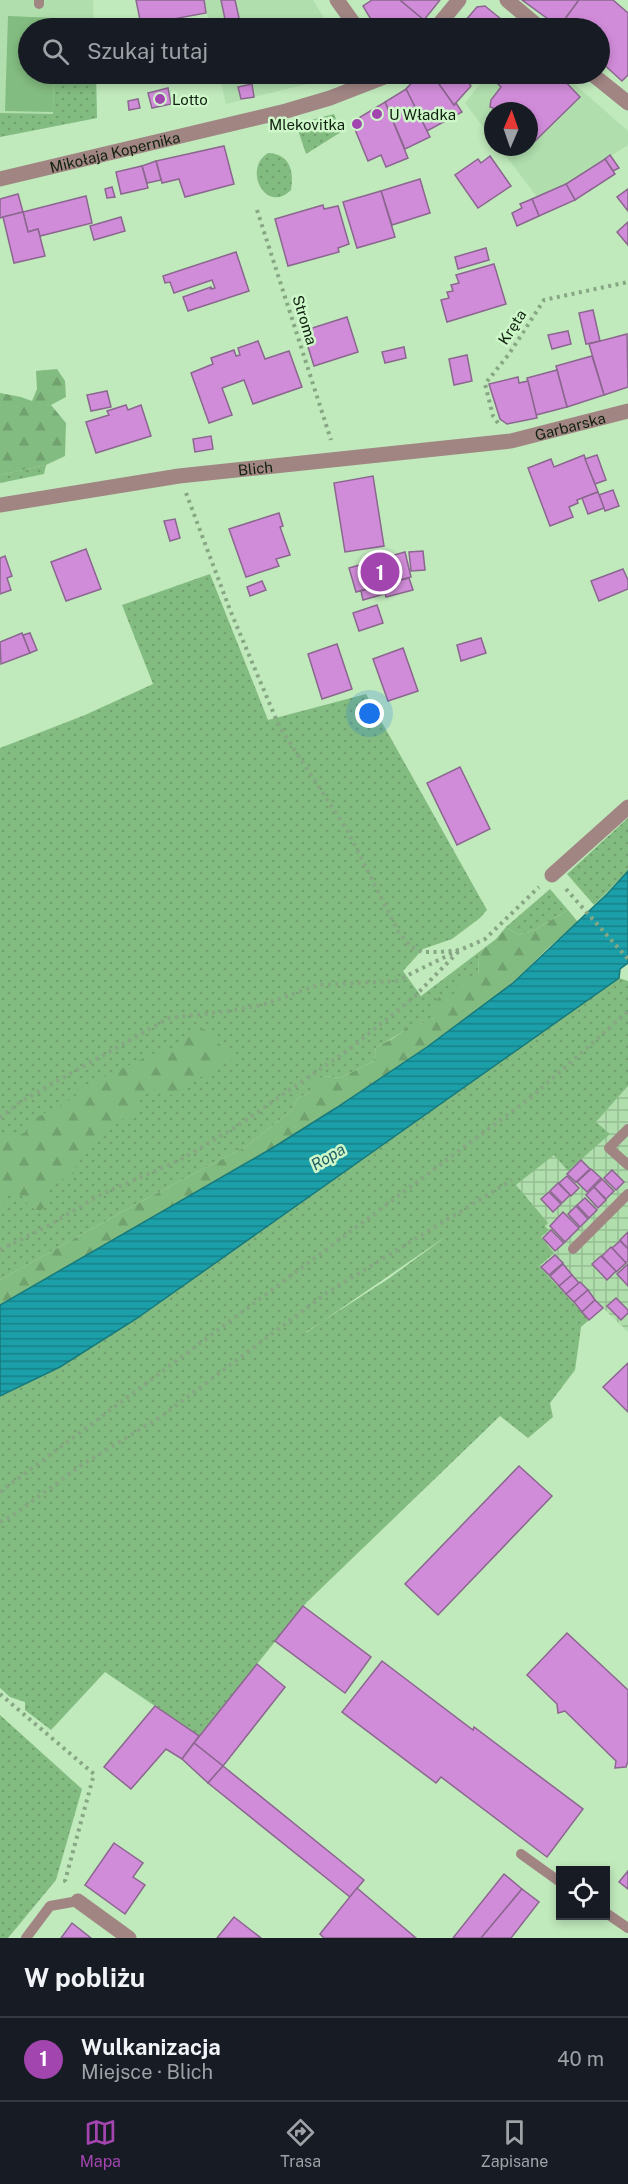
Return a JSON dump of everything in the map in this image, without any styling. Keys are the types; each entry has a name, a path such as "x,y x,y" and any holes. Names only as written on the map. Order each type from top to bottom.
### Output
{"street":[{"path":"337,0 350,18"},
{"path":"444,18 459,0"},
{"path":"507,0 528,18"},
{"name":"Mikołaja Kopernika","path":"0,179 231,124 330,98 366,84"},
{"path":"604,84 628,103"},
{"name":"Garbarska","path":"511,441 628,411"},
{"name":"Blich","path":"0,505 179,476 511,441"},
{"path":"557,880 628,807"},
{"path":"78,1900 129,1938"}],"lane":[{"path":"628,1129 609,1148 628,1165"},
{"path":"573,1249 628,1194"},
{"path":"521,1854 556,1878"},
{"path":"26,1938 50,1906 78,1900"},
{"path":"610,1916 628,1928"}],"path":[{"name":"Stroma","path":"257,210 329,437"},
{"name":"Kręta","path":"511,441 493,416 485,384 509,354 544,300 628,282"},
{"path":"179,476 230,610 279,726 347,830 398,931 410,946 422,952 460,950"},
{"path":"0,1118 20,1102 169,1018 262,1005 318,985 396,981 484,939 557,880 628,959"},
{"path":"0,1250 46,1227 102,1194 180,1160 234,1128 351,1048 413,998 460,950"},
{"path":"0,1491 44,1461 534,1095 628,1011"},
{"path":"0,1522 12,1516 83,1464 162,1416 328,1292 512,1180"},
{"path":"0,1694 94,1774 65,1881 78,1900"}],"shaded area":[{"path":"0,0 93,0 94,18 18,18 18,84 96,84 97,118 0,137"},
{"path":"204,0 313,0 324,18 208,18"},
{"path":"221,84 307,84 226,104"},
{"path":"480,84 574,84 628,131 628,145 566,184 537,197 506,156 538,156 538,102 484,102 484,128 465,103"},
{"path":"628,1086 628,1332 603,1308 589,1320 539,1266 541,1237 549,1229 516,1185 554,1154 568,1170 609,1134 596,1122"}],"green space":[{"path":"8,16 56,18 18,18 18,84 54,84 53,112 5,111"},
{"path":"54,84 96,84 97,118 0,137 0,113 53,114"},
{"path":"334,114 341,132 306,154 296,124"},
{"path":"268,153 286,160 291,170 291,190 282,196 273,197 266,193 260,187 257,178 260,160"},
{"path":"57,369 65,381 66,397 51,405 66,423 65,456 46,465 0,475 0,393 32,401 37,389 36,371"},
{"path":"46,465 44,474 0,483 0,475"},
{"path":"210,574 268,720 366,694 487,910 452,939 423,949 403,971 421,996 479,952 478,978 460,989 433,1019 409,1028 376,1047 374,1061 340,1078 326,1076 310,1092 297,1099 292,1110 247,1146 140,1202 0,1280 0,748 85,715 153,684 122,605"},
{"path":"628,818 628,871 594,905 567,874"},
{"path":"550,889 568,910 536,929 519,935 506,927"},
{"path":"568,910 578,922 513,983 427,1047 274,1147 0,1305 0,1280 140,1202 247,1146 292,1110 297,1099 310,1092 313,1080 326,1076 340,1078 374,1061 376,1047 392,1039 406,1029 406,1026 418,1021 420,1024 434,1018 428,1008 445,992 452,995 458,990 457,979 470,976 473,979 478,978 479,952 496,939 506,927 519,935 536,929"},
{"path":"619,978 628,981 628,1086 596,1122 610,1134 568,1171 554,1155 516,1185 548,1223 545,1226 549,1230 541,1237 554,1253 539,1266 589,1320 581,1327 575,1370 550,1403 553,1417 528,1438 500,1416 307,1602 199,1736 105,1672 51,1730 25,1710 25,1702 10,1697 0,1688 0,1396 60,1367 136,1319","holes":["448,1235 388,1279 323,1321"]},
{"path":"204,1029 234,1058 190,1083 178,1095 163,1095 155,1089 134,1097 137,1106 132,1121 115,1118 105,1131 75,1157 76,1172 49,1187 50,1202 40,1211 28,1206 24,1196 8,1193 0,1213 0,1137 11,1133 17,1137 32,1128 32,1120 76,1097 77,1090 167,1047 174,1049 185,1039"},
{"path":"0,1715 82,1789 56,1880 8,1938 0,1938"}],"water":[{"name":"Ropa","path":"628,871 628,963 620,969 619,978 136,1319 60,1367 0,1396 0,1305 274,1147 427,1047 513,983 607,894"}],"building":[{"path":"136,0 204,0 206,13 179,18 140,18"},
{"path":"221,0 235,0 239,18 225,18"},
{"path":"372,0 400,0 422,18 370,18 363,6"},
{"path":"400,0 440,0 426,18 422,18"},
{"path":"522,0 579,0 566,18 547,18"},
{"path":"579,0 613,0 628,13 628,75 622,81 610,70 610,18 566,18"},
{"path":"485,6 500,18 468,18 477,7"},
{"path":"252,84 254,97 241,99 238,87"},
{"path":"411,84 439,84 462,112 427,131 406,89"},
{"path":"439,84 470,84 471,86 454,105"},
{"path":"498,84 568,84 580,97 538,138 538,102 491,102 501,87"},
{"path":"168,88 171,104 152,108 148,93"},
{"path":"406,89 430,137 405,149 385,102"},
{"path":"138,99 140,108 129,110 128,101"},
{"path":"385,102 408,158 386,167 381,155 368,161 352,122"},
{"path":"224,146 234,184 185,197 179,179 162,183 156,161"},
{"path":"610,155 619,168 613,171 605,159"},
{"path":"490,156 511,186 478,208 455,175 478,159 481,163"},
{"path":"605,159 615,174 575,200 566,184"},
{"path":"156,161 161,180 147,183 142,166"},
{"path":"142,166 148,188 121,194 116,172"},
{"path":"420,179 430,213 392,225 381,191"},
{"path":"566,184 575,200 539,216 532,199"},
{"path":"112,187 115,197 107,198 105,189"},
{"path":"628,189 628,211 617,197"},
{"path":"381,191 395,237 357,248 343,202"},
{"path":"18,194 23,212 0,218 0,199"},
{"path":"86,196 92,223 40,236 38,229 28,232 23,212"},
{"path":"532,199 539,216 517,226 512,213 522,208 520,204"},
{"path":"323,205 324,209 338,206 349,244 338,248 339,252 288,266 275,219"},
{"path":"23,212 28,232 38,229 45,256 14,263 3,217"},
{"path":"121,217 125,231 94,240 90,226"},
{"path":"628,222 628,245 617,232"},
{"path":"486,248 489,260 458,269 455,257"},
{"path":"236,252 249,291 188,311 183,297 211,287 211,289 215,288 212,280 174,293 170,282 165,283 163,276"},
{"path":"494,264 506,304 447,322 441,300 449,298 447,292 453,291 451,285 459,283 456,275"},
{"path":"593,310 600,341 586,344 579,313"},
{"path":"347,317 358,352 314,366 303,331"},
{"path":"568,331 571,344 552,349 548,335"},
{"path":"627,334 628,387 604,395 589,344"},
{"path":"258,341 265,359 289,351 302,387 253,404 244,380 222,388 232,415 209,423 191,373 213,364 211,358 234,350 236,356 240,355 238,348"},
{"path":"404,347 406,358 385,363 382,352"},
{"path":"467,355 472,381 454,385 449,359"},
{"path":"592,356 604,395 567,407 556,366"},
{"path":"557,370 567,407 536,415 527,378"},
{"path":"518,377 519,383 528,381 537,418 507,424 500,419 489,384"},
{"path":"107,391 111,407 91,411 87,395"},
{"path":"126,405 128,410 141,405 151,436 96,453 86,422 109,415 107,411"},
{"path":"211,436 213,449 195,452 193,439"},
{"path":"584,455 598,492 577,500 578,503 569,507 573,517 550,526 528,468 551,459 554,467"},
{"path":"597,455 606,480 595,484 585,459"},
{"path":"373,476 384,546 345,552 334,483"},
{"path":"613,490 619,506 605,511 599,495"},
{"path":"598,492 604,508 588,514 582,498"},
{"path":"279,513 283,526 280,527 290,555 276,559 279,566 246,577 229,529"},
{"path":"175,519 180,538 170,541 164,521"},
{"path":"86,549 101,589 66,601 51,562"},
{"path":"423,551 425,570 411,571 409,552"},
{"path":"405,552 411,577 356,592 349,568"},
{"path":"5,556 12,576 7,578 11,590 0,594 0,558"},
{"path":"623,569 628,580 628,589 599,601 591,581"},
{"path":"409,578 413,590 386,597 383,585"},
{"path":"262,581 266,590 250,596 247,587"},
{"path":"381,585 384,594 363,600 361,591"},
{"path":"377,605 383,623 359,631 353,613"},
{"path":"22,633 30,653 1,664 0,642"},
{"path":"30,633 37,650 30,653 23,635"},
{"path":"481,638 486,653 461,661 457,645"},
{"path":"337,644 352,689 322,699 308,654"},
{"path":"403,648 418,691 388,701 373,659"},
{"path":"460,767 490,829 457,845 427,783"},
{"path":"581,1160 590,1169 576,1182 567,1174"},
{"path":"591,1169 601,1178 587,1192 577,1182"},
{"path":"612,1170 624,1182 616,1190 604,1178"},
{"path":"567,1176 579,1188 571,1196 559,1183"},
{"path":"602,1179 614,1191 606,1199 594,1187"},
{"path":"558,1183 570,1195 562,1203 550,1191"},
{"path":"594,1187 606,1200 598,1208 586,1195"},
{"path":"549,1192 561,1204 553,1212 541,1199"},
{"path":"585,1198 597,1210 589,1218 577,1205"},
{"path":"576,1206 588,1219 580,1227 568,1214"},
{"path":"563,1212 579,1228 565,1242 550,1226"},
{"path":"551,1230 564,1243 555,1251 543,1238"},
{"path":"628,1232 628,1249 620,1240"},
{"path":"620,1241 628,1249 626,1263 612,1248"},
{"path":"611,1247 626,1263 616,1272 602,1256"},
{"path":"555,1255 563,1263 549,1275 541,1267"},
{"path":"601,1256 616,1271 607,1280 592,1264"},
{"path":"563,1264 572,1275 559,1286 550,1276"},
{"path":"628,1264 628,1286 617,1274"},
{"path":"572,1275 579,1283 566,1294 559,1286"},
{"path":"580,1282 588,1290 574,1302 566,1294"},
{"path":"588,1290 595,1300 582,1312 574,1302"},
{"path":"616,1298 628,1310 621,1320 607,1306"},
{"path":"595,1300 603,1308 589,1320 582,1312"},
{"path":"628,1363 628,1412 603,1387"},
{"path":"519,1466 552,1496 438,1615 405,1584"},
{"path":"303,1606 371,1657 345,1693 275,1641"},
{"path":"567,1633 628,1690 628,1761 626,1767 615,1768 616,1761 565,1711 558,1713 557,1704 527,1675"},
{"path":"382,1661 583,1809 547,1857 441,1777 436,1783 342,1712"},
{"path":"257,1664 285,1687 223,1766 194,1743"},
{"path":"155,1706 199,1736 182,1759 166,1749 131,1789 104,1767"},
{"path":"194,1743 223,1766 208,1783 182,1759"},
{"path":"223,1766 364,1880 350,1897 208,1783"},
{"path":"114,1843 143,1863 133,1877 145,1885 125,1914 85,1885"},
{"path":"628,1871 628,1889 619,1882"},
{"path":"504,1874 522,1889 481,1938 453,1938"},
{"path":"357,1888 416,1938 324,1938 320,1934"},
{"path":"522,1889 539,1902 511,1938 481,1938"},
{"path":"234,1917 261,1938 217,1938"},
{"path":"72,1923 91,1938 61,1938"}],"place":[{"name":"Lotto","path":"160,99"},
{"name":"U Władka","path":"377,114"},
{"name":"Mlekovitka","path":"357,124"},
{"name":"Wulkanizacja","path":"380,572"}]}
